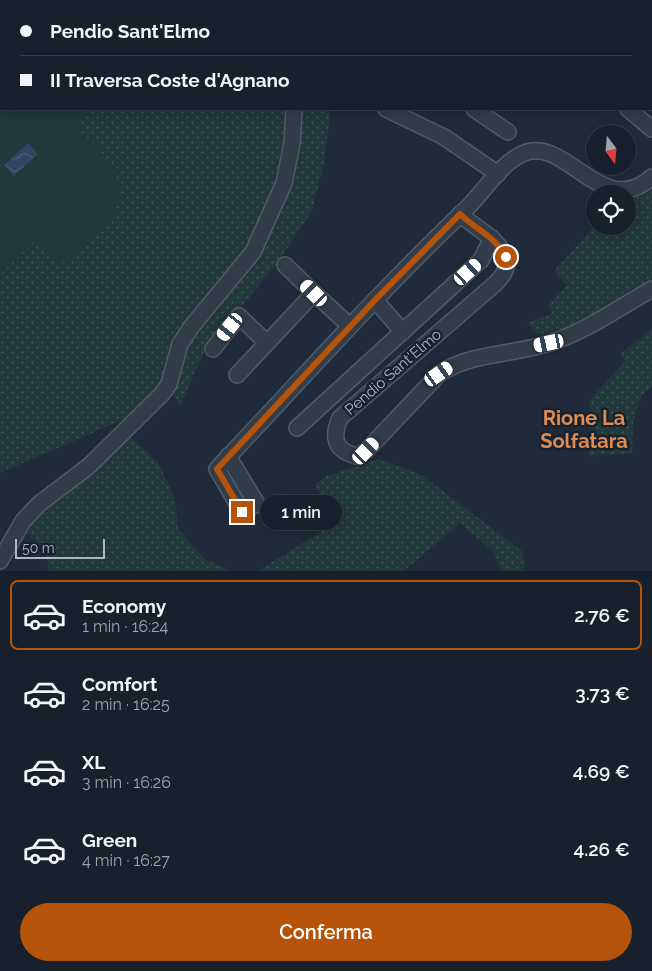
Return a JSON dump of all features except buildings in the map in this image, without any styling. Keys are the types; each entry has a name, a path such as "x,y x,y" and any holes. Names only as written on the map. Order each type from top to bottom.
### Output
{"street":[{"path":"0,561 23,521 39,504 89,466 162,394 169,384 180,344 192,326 253,252 284,183 292,144 294,110"},
{"path":"388,110 444,137 498,174"},
{"path":"475,110 508,132"},
{"path":"629,110 651,127"},
{"path":"228,456 350,326 478,197 498,174 524,153 539,151 554,155 599,183 613,189 629,190 643,186 652,177"},
{"name":"Pendio Sant'Elmo","path":"460,214 500,246 506,257 507,266 505,273 488,290 340,418 335,430 335,440 347,454 356,456 366,451 439,374 451,366 465,361 549,343 578,331 652,289"},
{"path":"298,428 481,260 492,238"},
{"path":"285,265 350,326"},
{"path":"237,375 314,293"},
{"path":"375,300 403,332"},
{"path":"213,349 239,316 267,343"}],"green space":[{"path":"0,110 86,110 79,131 98,147 121,185 114,217 59,266 33,242 0,274"},
{"path":"86,110 288,110 284,162 247,253 212,291 165,382 129,417 0,473 0,274 33,242 98,147 79,131"},
{"path":"300,110 331,110 324,164 312,211 278,262 205,351 180,406 170,393 186,344 256,255"},
{"path":"652,186 652,281 572,325 540,338 527,323 552,313 549,305 566,286 554,271 587,235 636,235 636,196"},
{"path":"652,329 652,387 642,395 633,421 632,453 589,457 589,401 625,361 620,354"},
{"path":"129,436 158,462 175,499 178,528 205,559 232,571 49,571 45,548 26,534 39,512"},
{"path":"379,459 422,475 522,551 525,571 501,571 494,552 460,523 404,571 257,571 338,522 315,485 326,476"}],"water":[{"path":"28,143 38,154 14,176 4,165"}],"district":[{"name":"Rione La Solfatara","path":"584,430"}],"route":[{"path":"242,512 217,469 375,300 460,214 492,238 500,246 506,257"}]}
